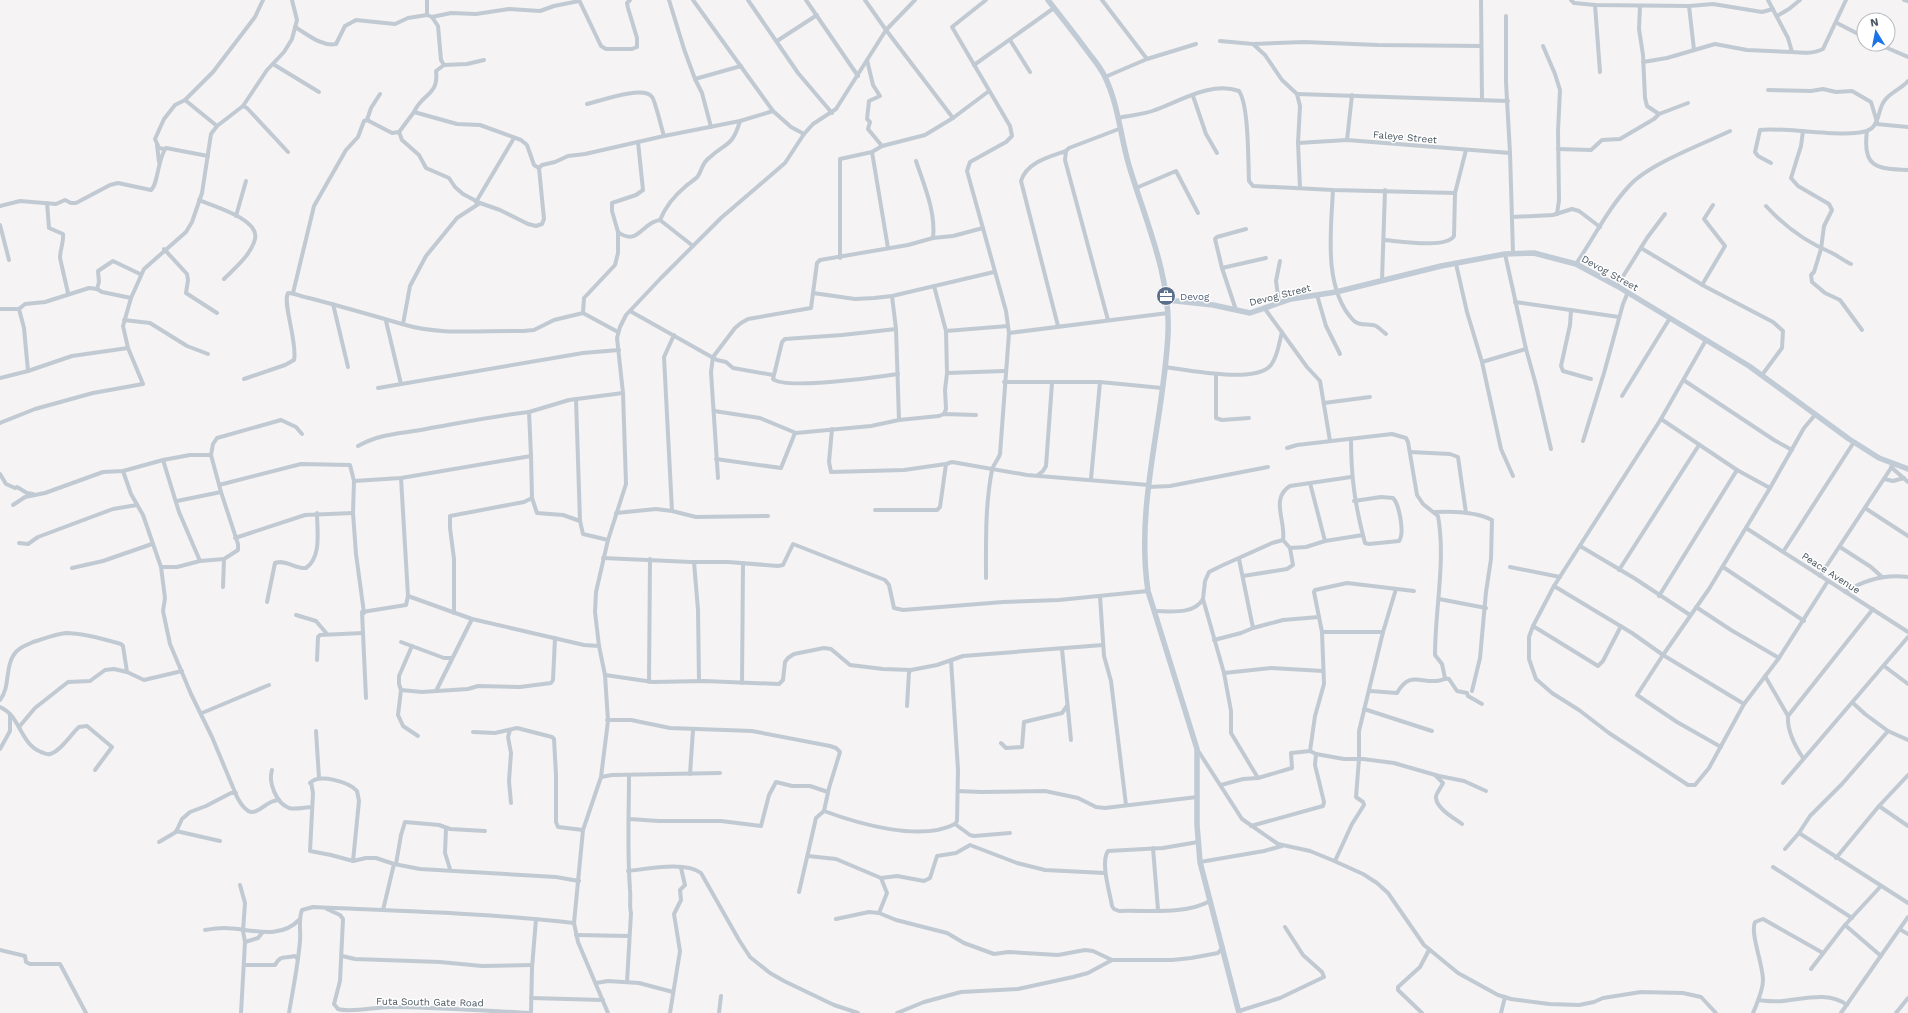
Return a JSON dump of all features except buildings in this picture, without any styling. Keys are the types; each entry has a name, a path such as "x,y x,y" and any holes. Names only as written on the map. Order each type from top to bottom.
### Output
{"street":[{"path":"159,164 156,136 164,119 177,103 185,100 213,72 255,17 263,0"},
{"path":"0,423 34,409 93,393 143,384 128,348 124,320 140,274 148,263 188,229 199,200 211,134 216,126 243,106 273,64 284,52 292,39 296,17 292,0"},
{"path":"427,0 427,15"},
{"path":"432,18 451,13 476,14 498,9 540,11 554,6 579,1 601,46 606,49 632,49 637,47 637,44 627,3 630,0"},
{"path":"669,0 695,80 702,93 711,127"},
{"path":"693,0 773,110 792,127 804,134"},
{"path":"748,0 798,73 832,113"},
{"path":"806,0 858,76"},
{"path":"865,0 953,118"},
{"path":"608,1013 576,935 574,923 583,830 601,777 608,720 605,675 599,646 595,612 596,592 603,558 626,481 623,393 618,332 623,320 630,311 693,246 722,218 785,163 804,134 816,122 832,113 847,94 886,30 915,0"},
{"path":"986,0 952,27 1010,126 1012,136 1006,142 974,159 968,164 968,180 983,228 1009,333 1004,382 1000,454 998,462 993,468 987,511 986,578"},
{"path":"1048,0 1105,77 1115,101 1119,129 1136,188 1158,254 1167,300 1168,333 1165,367 1149,486 1144,545 1148,591 1197,749 1221,785 1236,812 1251,826 1282,846 1310,852 1335,861 1363,874 1388,893 1429,950 1458,973 1505,997 1549,1004 1579,1005 1594,1002 1603,998 1641,992 1683,993 1701,997 1716,1013"},
{"path":"1102,0 1147,59"},
{"path":"1481,0 1482,100"},
{"path":"1571,0 1574,3 1595,5 1689,6 1722,4 1762,12 1773,9"},
{"path":"1768,0 1788,38 1792,52"},
{"path":"1778,17 1800,0"},
{"path":"1643,62 1667,58 1715,44 1747,50 1814,52 1823,49 1837,23 1846,0"},
{"path":"1904,0 1908,1"},
{"path":"1595,5 1600,72"},
{"path":"1640,6 1639,26 1646,102 1652,111 1659,114"},
{"path":"1689,6 1694,50"},
{"path":"974,65 1054,8"},
{"path":"295,27 317,40 333,45 336,44 345,26 356,20 395,24 408,18 427,15 436,21 438,26 441,60 444,65"},
{"path":"777,41 817,15"},
{"path":"1506,16 1506,82 1508,101 1513,253"},
{"path":"1837,23 1856,33"},
{"path":"1010,40 1030,72"},
{"path":"1220,41 1253,44 1304,42 1378,45 1481,46"},
{"path":"1105,77 1147,59 1196,44"},
{"path":"1253,44 1265,55 1282,80 1297,94 1300,106 1298,143 1300,188"},
{"path":"1543,46 1560,90 1557,214"},
{"path":"1896,52 1908,57"},
{"path":"367,120 392,133 399,132 420,103 434,89 437,82 436,71 444,65 467,64 484,60"},
{"path":"867,60 873,85 880,96 869,100 867,118 870,122 868,129 882,146"},
{"path":"273,64 319,92"},
{"path":"695,80 741,66"},
{"path":"1771,163 1754,152 1760,130 1851,133 1867,131 1876,123 1885,100 1908,81"},
{"path":"1118,118 1153,111 1193,96 1222,88 1239,91 1241,94 1245,117 1249,183 1253,186 1333,190 1455,192"},
{"path":"1768,90 1811,91 1823,89 1836,92 1852,91 1871,102 1876,123"},
{"path":"840,258 839,160 841,158 872,152 882,146 925,135 953,118 989,91"},
{"path":"587,104 634,92 649,94 654,100 664,136"},
{"path":"293,293 316,202 346,150 358,137 364,121 367,120 371,108 380,94"},
{"path":"1297,94 1508,101"},
{"path":"1347,140 1352,95"},
{"path":"1193,96 1206,134 1217,153"},
{"path":"185,100 216,126"},
{"path":"1558,149 1591,150 1604,139 1620,139 1654,119 1659,114 1688,103"},
{"path":"243,106 247,108 288,152"},
{"path":"539,168 542,164 555,162 568,156 740,122 773,110"},
{"path":"399,132 402,140 419,155 426,168 449,178 455,187 463,194 528,224 536,226 542,224 544,219 539,168 532,162 527,145 521,140 480,125 457,124 414,112"},
{"path":"618,232 625,236 634,236 648,225 660,220 664,210 698,175 700,168 707,159 730,142 737,131 740,122"},
{"path":"1876,123 1908,128"},
{"path":"1058,326 1021,182 1022,176 1041,159 1066,151 1119,129"},
{"path":"1576,264 1620,198 1636,180 1686,151 1730,131"},
{"path":"1803,131 1801,146 1791,176 1798,186 1826,202 1831,208 1831,212 1824,226 1821,249 1814,272 1811,275 1812,282 1825,292 1840,300 1862,330"},
{"path":"1867,131 1865,148 1870,162 1880,167 1908,170"},
{"path":"403,324 410,286 426,256 457,218 478,202 514,138"},
{"name":"Faleye Street","path":"1298,143 1347,140 1510,153"},
{"path":"583,313 582,301 585,295 615,265 618,253 618,232 612,211 612,203 636,195 643,190 638,142"},
{"path":"157,145 164,149 168,148 208,156"},
{"path":"0,206 20,201 56,204 65,200 71,203 76,203 110,185 118,183 151,190 154,187 164,149"},
{"path":"1384,240 1427,243 1452,239 1454,236 1455,192 1466,150"},
{"path":"1066,151 1065,160 1108,320"},
{"path":"872,152 888,248"},
{"path":"916,161 933,220 933,238"},
{"path":"1136,188 1176,171 1198,213"},
{"path":"236,216 246,181"},
{"path":"1333,190 1332,264 1336,292 1344,308 1353,320 1360,324 1375,326 1386,334"},
{"path":"1382,280 1385,190"},
{"path":"199,200 236,216 251,225 255,239 245,257 224,279"},
{"path":"47,203 49,228 63,234 63,247 60,252 60,258 68,293"},
{"path":"1702,285 1725,246 1704,219 1713,205"},
{"path":"1766,206 1787,227 1821,249 1851,264"},
{"path":"1512,217 1557,214 1569,209 1576,210 1600,227"},
{"path":"1617,286 1665,214"},
{"path":"660,220 693,246"},
{"path":"0,225 9,260"},
{"path":"718,478 714,411 710,377 713,357 741,323 748,319 808,309 813,304 813,293 818,262 888,248 908,246 933,238 953,236 983,228"},
{"path":"1236,310 1222,268 1216,237 1246,229"},
{"path":"1641,248 1702,285 1773,322 1783,331 1782,348 1762,375"},
{"path":"164,249 187,274 188,280 186,293 202,302 217,314"},
{"name":"Devog Street","path":"1167,300 1250,313 1279,303 1317,294 1336,292 1382,280 1456,264 1513,253 1534,253 1576,264 1628,292 1762,375 1815,415 1879,458 1892,466 1908,469"},
{"path":"1506,254 1515,302 1551,449"},
{"path":"1222,268 1266,258"},
{"path":"97,288 99,282 98,271 113,261 140,274"},
{"path":"1279,303 1276,281 1280,261"},
{"path":"1456,264 1467,312 1482,362 1501,449 1513,476"},
{"path":"813,293 855,299 892,296 994,272"},
{"path":"934,286 946,330 947,372 945,390 946,409 944,414"},
{"path":"0,309 19,309 25,304 45,302 68,293 88,288 97,288 102,292 132,298"},
{"path":"1583,441 1604,373 1619,317 1628,292"},
{"path":"244,379 285,365 294,360 293,330 286,297 288,293 334,304 386,321 432,330 534,330 554,320 583,313 618,332"},
{"path":"1317,294 1326,326 1340,354"},
{"path":"892,296 896,329 899,420"},
{"path":"1515,302 1619,317"},
{"path":"334,304 348,367"},
{"path":"19,309 24,328 28,371"},
{"path":"1264,309 1307,367 1320,381 1330,441"},
{"path":"1570,310 1570,325 1561,366 1563,371 1590,379"},
{"path":"630,311 713,357 726,362 733,368 773,375"},
{"path":"1009,333 1168,313"},
{"path":"1622,396 1670,318"},
{"path":"124,320 150,323 187,346 208,354"},
{"path":"386,321 401,384"},
{"path":"946,330 1008,326"},
{"path":"896,329 785,339 782,342 773,379 775,381 848,382 898,374"},
{"path":"1165,367 1216,374 1247,374 1260,372 1266,370 1276,358 1282,332"},
{"path":"672,511 664,357 674,336"},
{"path":"1706,340 1685,381 1554,586 1533,626 1529,637 1529,659 1536,679 1552,693 1579,710 1609,733 1688,785 1695,785 1701,779 1721,747 1744,704 1779,658 1804,621 1828,581"},
{"path":"0,378 28,371 72,356 128,348"},
{"path":"1482,362 1526,349"},
{"path":"378,388 576,355 619,350"},
{"path":"947,372 1005,371"},
{"path":"1216,374 1216,418 1222,420 1249,418"},
{"path":"1685,381 1774,440 1792,450"},
{"path":"1004,382 1100,382 1162,388"},
{"path":"1091,479 1100,382"},
{"path":"1038,475 1044,471 1046,466 1052,383"},
{"path":"358,446 377,436 387,434 528,412 576,399 623,393"},
{"path":"1324,403 1370,397"},
{"path":"576,399 580,521 583,534 608,540"},
{"path":"714,411 760,418 795,433 872,426 899,420 939,416 944,414 976,415"},
{"path":"528,412 532,498 537,513 563,514 580,521"},
{"path":"1721,747 1677,722 1638,696 1639,691 1723,567 1804,428 1815,415"},
{"path":"1661,419 1737,470 1770,488"},
{"path":"161,567 177,567 200,561 224,559 238,550 238,544 234,538 230,516 221,492 211,455 213,444 217,438 280,420 284,420 296,427 302,434"},
{"path":"832,429 829,467 831,472 904,470 952,462 1038,475 1091,479 1149,486 1170,486 1268,467"},
{"path":"716,460 781,468 795,433"},
{"path":"1287,448 1297,445 1397,434 1406,438 1410,452 1417,495 1423,504 1435,512 1438,516 1440,526 1439,599 1435,654 1442,664 1445,678"},
{"path":"1351,439 1354,501 1365,543 1399,541 1402,533 1399,511 1395,500 1390,497 1354,501"},
{"path":"1783,552 1854,442"},
{"path":"1619,570 1699,445"},
{"path":"1410,452 1450,454 1458,457 1466,513"},
{"path":"13,505 25,497 103,472 123,471 163,460 190,455 211,455"},
{"path":"354,481 401,478 530,456"},
{"path":"163,460 190,541 200,561"},
{"path":"219,485 301,464 350,465 354,481 353,513 356,554 364,613"},
{"path":"875,510 937,510 940,506 946,464"},
{"path":"1820,576 1892,466 1908,482"},
{"path":"1659,596 1737,470"},
{"path":"123,471 137,505 143,515 161,567 165,598 164,614 170,644 191,694 202,713 242,807 251,812 260,810 271,802 279,800"},
{"path":"0,474 6,484 15,488 17,487 27,493 38,494"},
{"path":"1282,540 1284,532 1280,496 1282,492 1290,486 1352,477"},
{"path":"366,698 362,612 364,613 406,605 408,596 401,478"},
{"path":"1884,478 1893,481 1904,478"},
{"path":"1310,482 1325,541"},
{"path":"177,501 221,492"},
{"path":"454,613 455,580 450,516 524,502 532,498"},
{"path":"19,543 28,544 38,537 113,509 137,505"},
{"path":"1865,508 1908,536"},
{"path":"616,513 656,509 696,517 768,516"},
{"path":"1435,512 1458,511 1486,516 1492,520 1491,559 1486,592 1486,608 1480,658 1472,691"},
{"path":"234,538 262,530 288,519 317,513 353,513"},
{"path":"267,602 275,563 286,562 297,568 306,568 314,559 317,538 317,513"},
{"name":"Peace Avenue","path":"1746,528 1908,632"},
{"path":"1290,548 1306,547 1325,541 1363,535"},
{"path":"1243,576 1287,569 1293,566 1290,548 1282,540"},
{"path":"1258,778 1232,733 1231,711 1224,673 1204,599 1206,576 1220,566 1282,540"},
{"path":"72,568 103,561 152,544"},
{"path":"603,558 743,563 781,566 793,544 885,580 889,585 894,608 904,610 1100,596 1148,591"},
{"path":"1580,546 1634,578 1659,596 1690,615"},
{"path":"1840,547 1871,567 1882,577"},
{"path":"224,559 224,587"},
{"path":"648,682 650,559"},
{"path":"1239,559 1253,628"},
{"path":"694,562 698,610 699,681"},
{"path":"742,683 743,563"},
{"path":"1723,567 1804,621"},
{"path":"1510,568 1560,577"},
{"path":"1845,592 1857,585 1882,577 1908,577"},
{"path":"1310,751 1315,716 1324,684 1322,632 1314,592 1318,588 1347,583 1414,591"},
{"path":"1554,586 1621,626 1662,655 1744,704"},
{"path":"1335,861 1352,824 1364,804 1364,802 1356,796 1359,759 1359,731 1370,691 1383,632 1396,589"},
{"path":"408,596 472,619 584,645 599,646"},
{"path":"1100,596 1103,645 1111,681 1126,805"},
{"path":"1154,611 1180,611 1190,609 1201,603 1204,599"},
{"path":"1439,599 1486,608"},
{"path":"1696,607 1731,630 1779,658"},
{"path":"1788,716 1873,609"},
{"path":"296,615 316,621 327,634"},
{"path":"1214,640 1283,620 1319,617"},
{"path":"436,691 472,619"},
{"path":"1533,626 1598,666 1603,661 1621,626"},
{"path":"1322,632 1383,632"},
{"path":"317,660 318,637 320,635 363,633"},
{"path":"0,700 4,694 11,659 16,652 22,647 37,641 64,634 91,637 122,645 127,672"},
{"path":"1783,783 1908,637"},
{"path":"401,690 422,692 468,689 478,686 520,687 551,683 553,680 555,638"},
{"path":"401,642 444,658 452,658"},
{"path":"605,675 648,682 699,681 781,683 785,662 788,658 794,654 824,648 831,649 850,665 883,669 911,670 930,667 963,656 1103,645"},
{"path":"412,646 399,676 401,690 398,719 403,726 418,736"},
{"path":"1062,649 1071,740"},
{"path":"951,660 954,725 957,742 958,791 957,821 955,824"},
{"path":"1884,666 1908,684"},
{"path":"1224,673 1271,668 1323,671"},
{"path":"19,727 35,708 68,682 90,681 108,669 127,672 144,680 182,671"},
{"path":"907,706 909,672 911,670"},
{"path":"1765,676 1788,716 1791,735 1803,758"},
{"path":"1370,691 1397,693 1401,686 1415,678 1437,681 1445,678 1449,679 1457,691 1467,693 1468,696 1482,704"},
{"path":"202,713 269,685"},
{"path":"1853,703 1888,731 1908,740"},
{"path":"0,706 10,712 29,744 36,750 47,755 51,754 66,741 79,726 87,726 112,747 95,770"},
{"path":"1001,743 1006,748 1022,747 1024,722 1062,713 1067,706"},
{"path":"1364,709 1432,731"},
{"path":"0,749 10,731 10,712"},
{"path":"608,720 631,720 670,728 693,730 752,731 836,748 840,752 824,811 816,818 800,892"},
{"path":"473,732 503,732 517,728 550,736 554,739 556,822 558,827 583,830"},
{"path":"510,730 508,736 511,753 508,781 511,803"},
{"path":"690,774 693,730"},
{"path":"316,731 319,778"},
{"path":"1785,849 1799,833 1810,816 1842,784 1888,731"},
{"path":"503,732 508,736"},
{"path":"1197,749 1198,842 1200,862 1239,1012 1280,998 1324,977 1322,972 1303,955 1285,927"},
{"path":"1221,785 1243,779 1258,778 1292,768 1291,753 1310,751 1316,754 1344,759 1394,763 1434,775 1464,781 1486,791"},
{"path":"1251,826 1323,806 1324,802 1315,766 1316,754"},
{"path":"272,770 270,776 271,783 279,800 290,808 312,807"},
{"path":"601,777 612,775 720,773"},
{"path":"627,982 631,912 629,906 631,890 628,871 629,775"},
{"path":"1434,775 1443,784 1436,795 1437,801 1443,809 1462,824"},
{"path":"1836,858 1879,806 1908,775"},
{"path":"353,861 359,801 357,791 350,786 324,777 314,779 311,782 310,783 311,782 313,793 310,851 353,861 372,858 420,869 450,869 556,877 579,881"},
{"path":"629,819 659,821 721,821 761,826 769,795 776,782 792,786 810,786 828,792"},
{"path":"958,791 1045,791 1078,798 1096,807 1105,808 1197,797"},
{"path":"159,842 176,831 182,819 190,812 206,806 231,793 236,793"},
{"path":"1879,806 1908,826"},
{"path":"824,811 849,821 901,830 931,832 955,824"},
{"path":"383,910 405,822 440,825 446,828 485,831"},
{"path":"955,824 970,835 974,836 1010,833"},
{"path":"446,828 445,853 450,869"},
{"path":"176,831 220,841"},
{"path":"1799,833 1908,903"},
{"path":"1198,842 1153,848 1108,851 1106,854 1105,872 1112,906 1114,909 1119,911 1200,907 1210,901"},
{"path":"808,856 836,859 881,878 897,876 927,881 930,878 937,856 956,853 970,845 1017,862 1045,870 1105,872"},
{"path":"1200,862 1264,851 1282,846"},
{"path":"1153,848 1158,910"},
{"path":"1773,867 1852,918"},
{"path":"628,871 681,868 696,869 701,873 747,953 761,966 770,973 834,1005 858,1013"},
{"path":"670,1013 680,951 674,914 681,900 680,890 685,885 681,868"},
{"path":"879,913 887,893 881,878"},
{"path":"240,885 246,911 243,931 245,942 241,1013"},
{"path":"1811,969 1845,925 1881,886"},
{"path":"289,1013 300,941 299,920 302,910 305,908 323,907 383,910 536,919 574,923"},
{"path":"323,907 340,915 343,919 342,956 361,960 440,962 482,966 532,965"},
{"path":"836,919 869,912 879,913 896,920 948,933 964,943 994,954 1008,952 1058,955 1085,950 1093,951 1112,960 1172,960 1218,953 1223,947"},
{"path":"1841,1013 1881,956 1893,936 1900,930 1908,917"},
{"path":"531,1013 532,965 536,919"},
{"path":"1753,1013 1763,979 1760,958 1753,931 1754,924 1758,920 1763,919 1770,922 1824,953"},
{"path":"205,930 225,928 243,931 254,930 262,933 281,930 296,924 299,920"},
{"path":"1845,925 1881,956"},
{"path":"1900,930 1908,934"},
{"path":"245,942 258,938 262,933"},
{"path":"576,935 629,936"},
{"path":"0,950 24,956 26,962 30,964 60,964 86,1013"},
{"path":"1422,1013 1398,990 1398,987 1420,967 1429,950"},
{"path":"244,966 275,965 282,957 295,956 298,959"},
{"name":"Futa South Gate Road","path":"342,956 340,981 334,1004 340,1012 378,1008 445,1008 531,1013"},
{"path":"897,1013 924,1002 961,992 1018,989 1073,977 1088,973 1112,960"},
{"path":"596,983 627,982 645,984 673,992"},
{"path":"719,1013 721,996"},
{"path":"1501,1013 1505,997"},
{"path":"1758,1000 1781,1001 1830,997 1839,999 1847,1005"},
{"path":"531,998 603,1000"},
{"path":"1896,1013 1908,998"},
{"path":"378,1008 378,1013"}],"place":[{"name":"Devog","path":"1166,296"}]}
